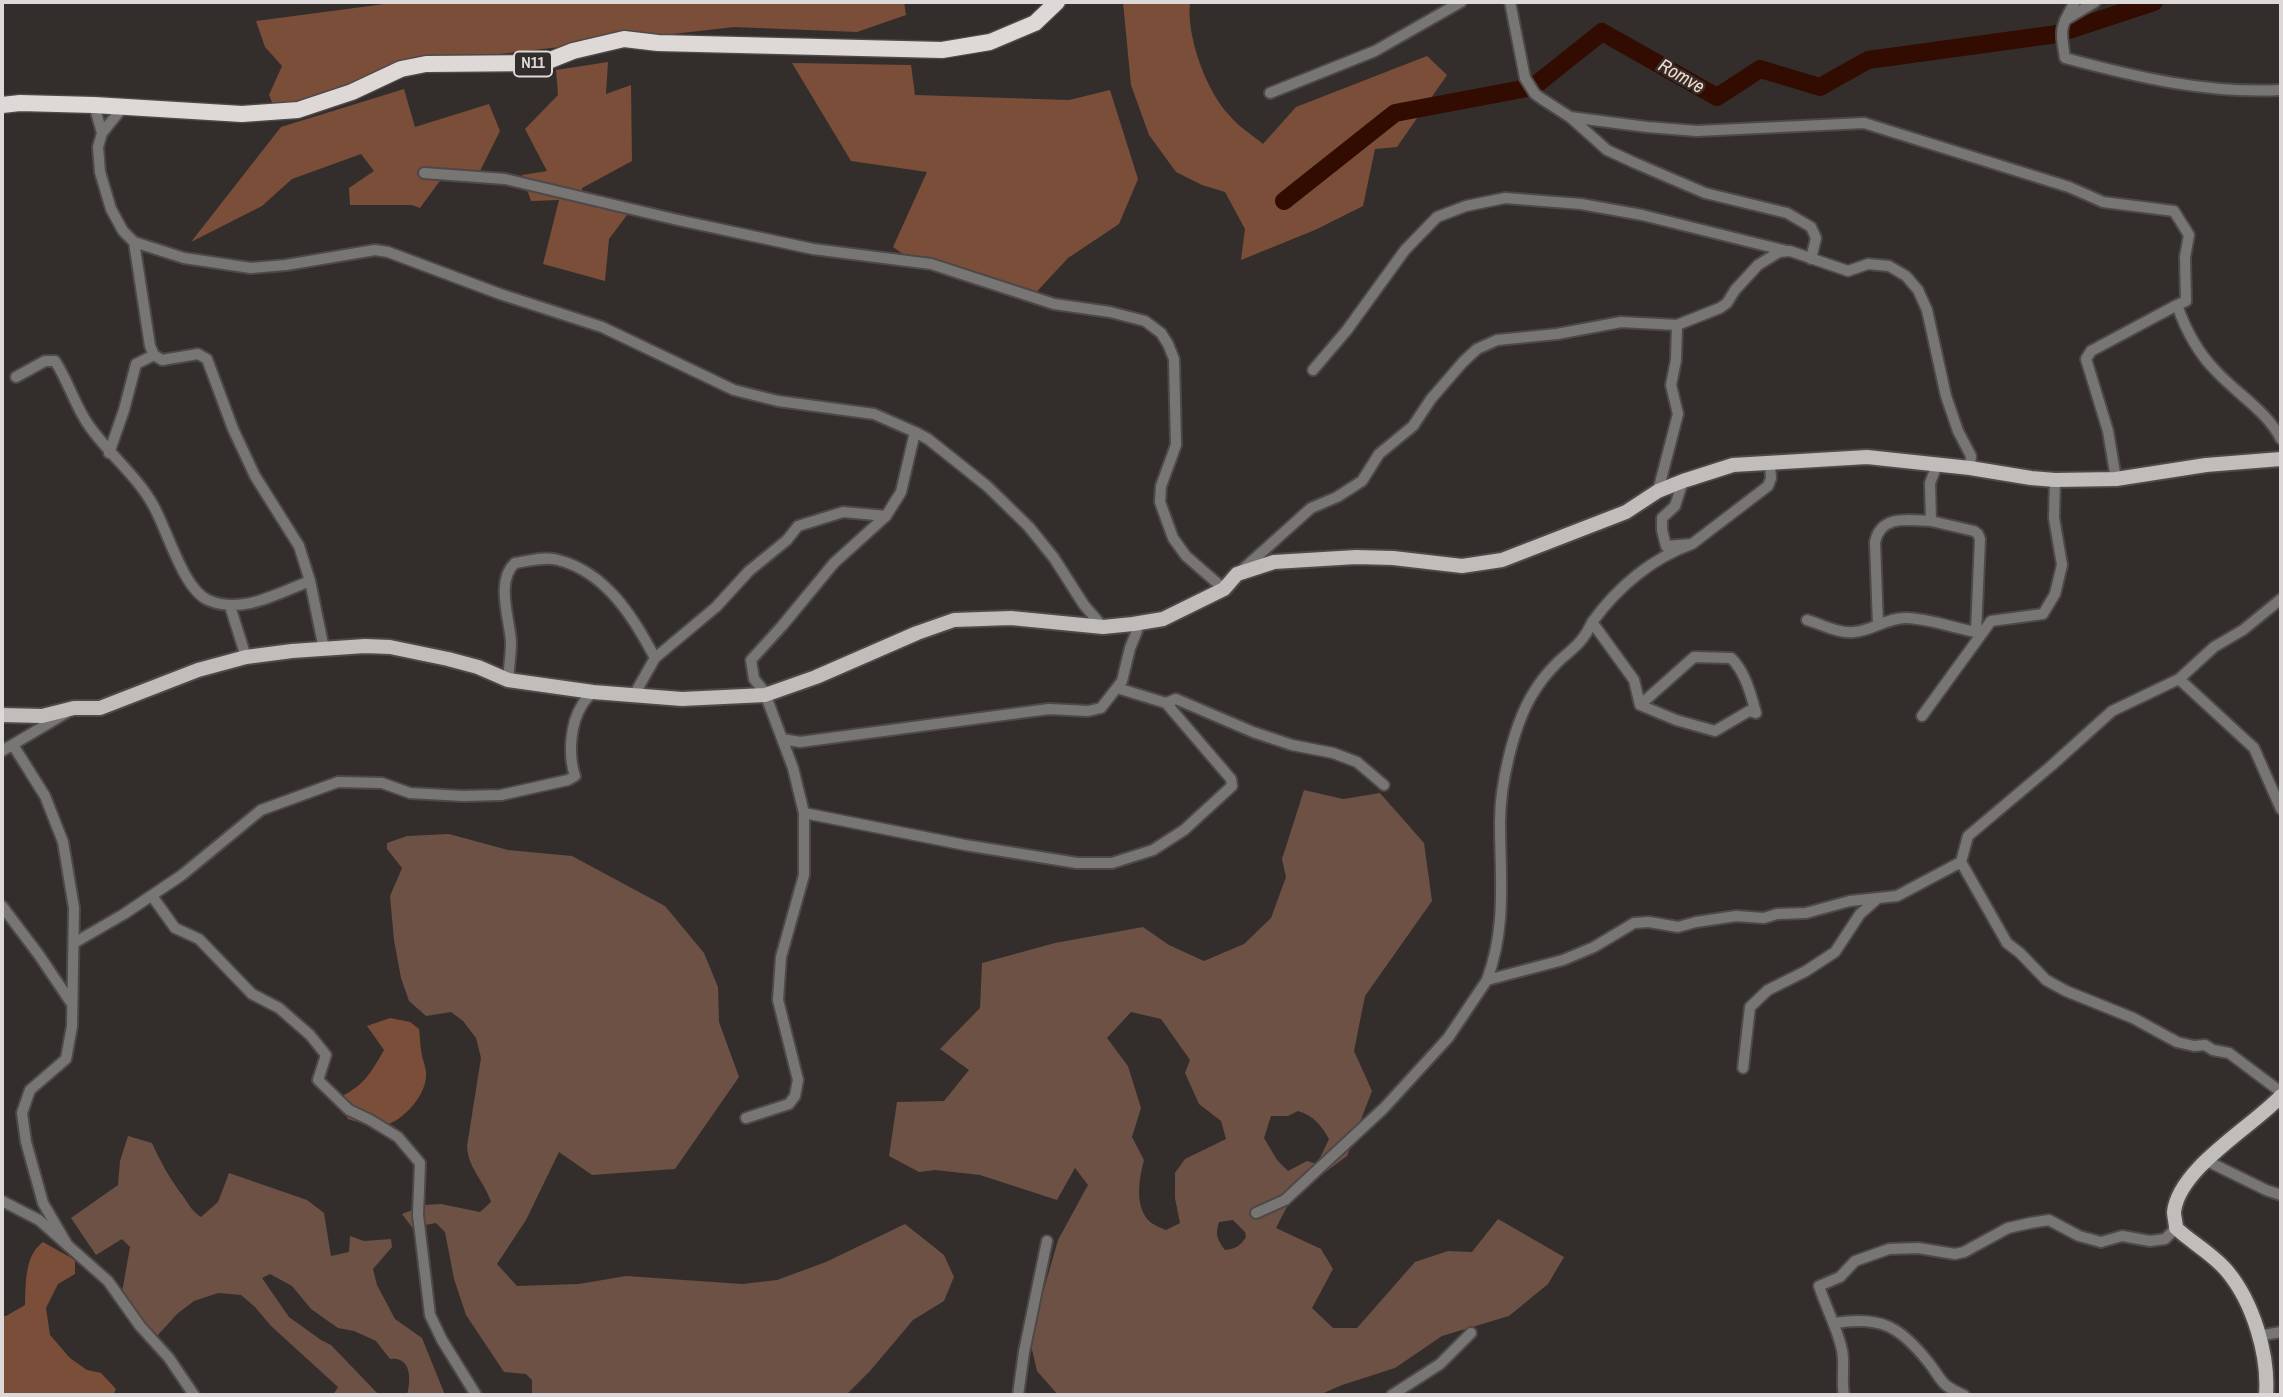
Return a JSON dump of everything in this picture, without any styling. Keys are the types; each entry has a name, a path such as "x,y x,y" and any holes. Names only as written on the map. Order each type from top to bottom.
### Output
{"highway":[{"name":"N11","path":"2,105 94,105 242,114 298,110 352,92 401,69 426,64 543,63 573,51 624,39 658,43 942,50 990,42 1035,23 1057,2"}],"main road":[{"path":"2,715 42,716 74,708 100,708 198,670 246,657 365,646 390,647 478,667 508,680 593,692 682,699 765,695 817,677 917,633 954,620 1011,618 1103,627 1133,624 1163,620 1224,589 1237,574 1274,562 1393,558 1462,566 1502,560 1626,512 1658,491 1733,465 1867,457 2055,480 2116,479 2206,465 2281,459"},
{"path":"2266,1395 2267,1380 2258,1336 2241,1291 2226,1269 2176,1228 2174,1213 2178,1196 2189,1177 2268,1110 2281,1094"}],"street":[{"path":"1270,93 1375,51 1461,2"},
{"path":"1510,2 1525,78 1535,94 1570,117 1607,150 1705,193 1787,213 1811,227 1816,238 1811,259"},
{"path":"2075,2 2063,22 2061,32 2065,58 2171,84 2231,90 2281,90"},
{"path":"2063,22 2095,2"},
{"path":"94,105 102,133"},
{"path":"123,107 102,133 98,147 100,172 111,209 122,231 134,242 184,258 251,268 375,250 388,252 500,294 603,327 734,390 778,401 874,414 928,439 988,486 1029,527 1054,558 1084,605 1103,627"},
{"path":"1570,117 1697,131 1864,123 2069,187 2103,202 2174,211 2189,235 2185,257 2186,301 2091,352 2086,359 2108,431 2116,479"},
{"path":"424,173 505,179 813,249 931,264 1054,304 1110,312 1145,321 1161,333 1174,359 1175,445 1161,486 1160,502 1173,538 1186,555 1224,589"},
{"path":"1313,370 1348,330 1405,250 1437,217 1466,206 1505,198 1581,204 1642,215 1790,251 1848,271 1868,264 1889,266 1906,276 1918,290 1927,310 1946,396 1970,456 1970,468"},
{"path":"134,242 148,335 154,355 162,360 198,354 207,359 233,429 255,476 299,546 310,581 324,649"},
{"path":"1237,574 1311,508 1337,497 1362,481 1379,454 1413,426 1431,399 1477,349 1497,340 1557,334 1621,322 1677,325 1720,308 1758,265 1779,252 1790,251"},
{"path":"2177,305 2187,335 2204,358 2254,406 2281,439"},
{"path":"1658,491 1678,414 1671,385 1676,360 1677,325"},
{"path":"109,453 136,365 154,355"},
{"path":"16,377 45,361 55,361 72,391 81,415 109,453 136,480 153,505 173,549 199,595 230,606 244,606 310,581"},
{"path":"746,1118 789,1104 795,1096 798,1080 778,1000 781,957 804,875 804,813 793,768 764,691 754,679 751,660 834,563 886,516 901,492 915,432"},
{"path":"1256,1213 1285,1200 1384,1108 1448,1038 1487,980 1502,916 1502,790 1517,732 1532,696 1553,666 1584,637 1592,622 1637,575 1668,552 1692,544 1768,486 1771,478 1770,464"},
{"path":"1931,521 1930,483 1937,465"},
{"path":"1976,632 1991,621 2043,614 2055,594 2063,565 2054,518 2055,480"},
{"path":"1683,481 1675,506 1662,518 1662,530 1666,546 1692,544"},
{"path":"634,695 654,658 716,607 749,571 786,540 798,526 843,512 886,516"},
{"path":"1878,625 1875,542 1877,531 1900,520 1931,521 1974,530 1978,534 1980,561 1976,632"},
{"path":"508,680 511,641 503,600 510,567 515,563 556,559 581,570 611,592 636,623 654,658"},
{"path":"2281,600 2243,630 2214,647 2179,679 2112,711 2052,766 1968,836 1961,862 2007,943 2046,980 2133,1018 2177,1042 2194,1046 2205,1045 2213,1050 2229,1053 2281,1094"},
{"path":"230,606 246,657"},
{"path":"1807,620 1855,632 1905,617 1976,632"},
{"path":"1922,716 1991,621"},
{"path":"1592,622 1634,680 1640,705"},
{"path":"782,739 800,742 1049,709 1088,711 1101,708 1122,681 1137,631 1133,624"},
{"path":"1694,657 1727,657 1735,663 1751,693 1756,713 1749,711 1715,732 1640,705 1694,657"},
{"path":"2179,679 2254,748 2281,809"},
{"path":"804,813 965,845 1077,863 1112,863 1153,850 1184,830 1232,786 1231,779 1166,703 1117,688"},
{"path":"74,943 182,875 261,810 338,782 382,783 410,793 463,796 501,795 568,780 575,776 570,761 573,728 581,706 593,692"},
{"path":"1166,703 1176,699 1253,732 1357,762 1384,785"},
{"path":"2,751 74,708"},
{"path":"13,746 45,796 63,842 74,908 72,1026 66,1059 30,1090 22,1113 26,1142 43,1203 68,1245"},
{"path":"1487,980 1563,960 1594,947 1634,923 1649,922 1678,927 1736,916 1764,918 1777,914 1807,914 1850,901 1897,896 1961,862"},
{"path":"152,896 175,928 199,939 252,994 279,1008 310,1035 326,1055 318,1080 329,1093 349,1110 398,1136 420,1163 418,1215 429,1315 476,1395"},
{"path":"1743,1068 1750,1007 1768,990 1806,971 1835,952 1860,914 1877,899"},
{"path":"2,906 72,1004"},
{"path":"2207,1161 2281,1195"},
{"path":"2,1201 39,1220 108,1281 140,1326 169,1358 194,1395"},
{"path":"1844,1395 1842,1351 1835,1323 1819,1286 1840,1277 1855,1261 1889,1249 1918,1248 1955,1254 1964,1252 2008,1228 2049,1220 2079,1236 2101,1241 2122,1236 2150,1241 2165,1239 2176,1228"},
{"path":"1018,1395 1047,1241"},
{"path":"1835,1323 1873,1320 1902,1333 1929,1364 1940,1382 1964,1395"},
{"path":"2258,1336 2281,1332"},
{"path":"1392,1395 1440,1364 1471,1333"}],"shaded area":[{"path":"400,2 904,2 906,15 857,32 734,27 395,66 322,105 276,112 269,95 282,66 265,47 256,21"},
{"path":"1123,2 1190,2 1191,30 1205,77 1221,105 1233,119 1263,144 1296,107 1427,56 1447,75 1397,147 1375,149 1363,206 1315,230 1241,260 1245,229 1225,192 1202,185 1176,172 1149,135 1131,85"},
{"path":"608,62 606,94 631,85 632,161 582,188 582,203 630,211 609,239 605,281 543,264 559,200 531,201 522,175 547,171 525,129 558,95 556,70"},
{"path":"792,63 911,65 915,95 1069,100 1110,90 1138,179 1119,224 1068,258 1028,301 958,280 924,266 893,247 927,172 851,161"},
{"path":"404,89 415,127 489,104 500,131 475,181 442,178 420,208 412,205 350,205 349,188 374,171 361,154 292,179 262,206 191,242 281,127"},
{"path":"1304,790 1343,799 1380,793 1424,843 1432,901 1365,996 1354,1051 1372,1091 1347,1156 1292,1197 1276,1228 1321,1249 1333,1269 1312,1308 1333,1328 1357,1328 1415,1262 1448,1251 1472,1252 1498,1219 1564,1257 1548,1284 1509,1316 1442,1336 1395,1368 1319,1395 1058,1395 1037,1371 1026,1324 1044,1289 1058,1240 1088,1185 1075,1168 1057,1200 980,1175 935,1170 919,1172 889,1156 897,1102 944,1101 969,1070 940,1049 980,1008 982,963 1055,943 1143,927 1169,945 1204,961 1244,944 1271,918 1286,877 1282,859","holes":["1131,1012 1161,1019 1190,1060 1185,1073 1199,1104 1221,1121 1226,1139 1185,1159 1175,1173 1175,1198 1180,1223 1166,1230 1150,1222 1142,1209 1139,1184 1144,1160 1132,1137 1141,1108 1128,1066 1107,1038","1298,1111 1304,1113 1326,1134 1329,1139 1317,1164 1307,1161 1288,1171 1277,1160 1264,1138 1271,1116 1288,1116","1233,1220 1245,1232 1246,1237 1238,1246 1225,1250 1218,1237 1219,1222"]},
{"path":"449,834 508,850 572,856 665,906 704,953 718,987 719,1022 739,1077 675,1169 592,1175 559,1152 526,1220 497,1264 517,1286 579,1284 626,1276 742,1284 777,1280 826,1262 905,1224 944,1255 954,1277 944,1301 913,1320 846,1395 532,1395 532,1380 526,1374 504,1372 466,1315 454,1279 445,1232 436,1223 414,1230 402,1214 425,1205 441,1204 480,1212 491,1202 470,1162 467,1146 481,1058 476,1038 463,1021 451,1012 426,1016 409,1001 401,978 394,940 390,896 402,868 387,849 387,843 407,836"},
{"path":"390,1018 410,1022 419,1029 426,1074 425,1085 410,1109 395,1121 380,1126 348,1119 341,1107 344,1095 367,1076 384,1050 367,1026"},
{"path":"128,1136 152,1143 174,1183 191,1208 201,1217 218,1202 229,1173 307,1200 324,1213 331,1256 349,1252 350,1236 364,1241 391,1239 392,1247 373,1269 377,1285 395,1319 422,1338 445,1395 407,1395 409,1377 402,1361 390,1359 376,1341 354,1331 338,1328 311,1309 292,1286 270,1274 262,1278 289,1317 331,1345 379,1395 333,1395 338,1387 241,1295 218,1293 194,1301 177,1314 149,1345 121,1298 130,1247 122,1239 96,1255 71,1218 118,1185 120,1161"},
{"path":"43,1242 75,1260 75,1274 58,1284 46,1308 50,1335 70,1358 87,1370 101,1373 116,1389 113,1395 2,1395 2,1316 25,1305 29,1263"}],"waterway":[{"name":"Romve","path":"1284,201 1395,113 1533,87 1602,32 1717,97 1760,69 1820,87 1868,60 2057,34 2154,2"}]}
